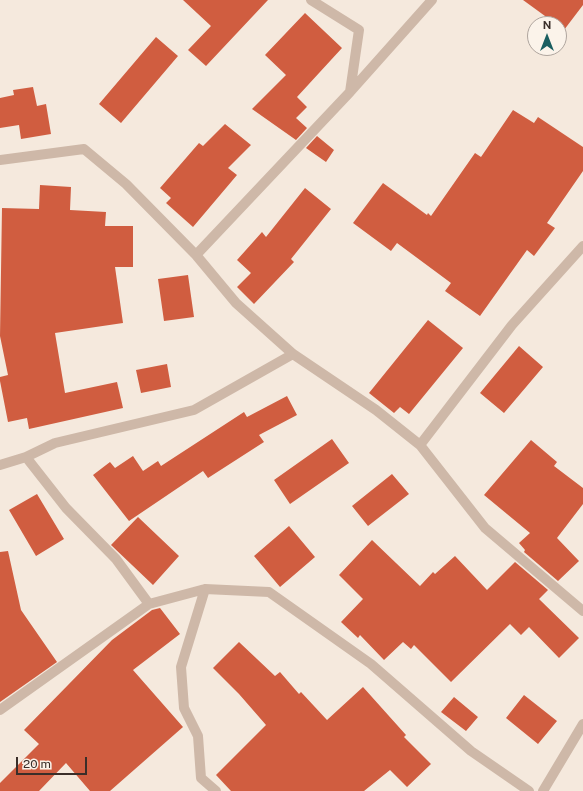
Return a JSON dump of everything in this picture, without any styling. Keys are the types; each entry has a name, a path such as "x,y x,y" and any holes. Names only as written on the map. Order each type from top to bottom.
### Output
{"street":[{"path":"311,0 359,30 350,92"},
{"path":"196,255 350,92 432,0"},
{"path":"0,160 84,149 126,184 196,255 236,303 293,354 376,410 420,444 485,528 583,611"},
{"path":"420,444 512,325 583,246"},
{"path":"0,465 26,457 55,443 194,410 293,354"},
{"path":"26,457 66,508 116,559 149,604"},
{"path":"205,589 181,668 184,708 198,736 201,778 216,791"},
{"path":"0,710 149,604 205,589 269,592 371,664 471,751 528,791"},
{"path":"543,791 583,724"}],"building":[{"path":"183,0 268,0 206,66 188,50 211,26"},
{"path":"523,0 583,0 583,5 567,26 567,16 545,16"},
{"path":"305,13 342,48 297,97 307,107 296,118 307,128 296,140 252,109 286,75 265,55"},
{"path":"156,37 178,56 121,123 99,104"},
{"path":"33,87 37,106 46,104 51,134 21,139 19,125 0,128 0,98 14,95 13,90"},
{"path":"513,110 534,123 538,117 583,147 583,171 547,223 555,228 534,256 527,250 480,316 445,291 451,283 397,243 391,251 353,223 383,183 427,215 428,213 431,216 475,153 481,157"},
{"path":"225,124 251,145 228,168 237,175 193,227 166,203 171,198 160,188 199,143 203,146"},
{"path":"317,136 334,150 326,162 306,148"},
{"path":"40,185 71,187 70,210 106,212 105,226 133,226 133,267 115,267 123,323 55,333 65,393 117,382 123,408 29,429 27,418 8,422 0,381 0,377 8,375 0,336 2,208 39,209"},
{"path":"305,188 331,209 291,259 294,262 254,304 237,287 251,273 237,260 262,232 266,237"},
{"path":"188,275 194,317 164,321 158,279"},
{"path":"428,320 463,348 409,414 400,407 394,413 369,393"},
{"path":"519,346 543,367 504,413 480,393"},
{"path":"167,364 171,387 141,393 136,370"},
{"path":"287,396 297,415 259,435 264,442 208,478 203,471 129,521 93,475 110,462 115,468 133,456 143,471 158,461 161,466 244,412 247,417"},
{"path":"332,439 349,463 290,504 274,480"},
{"path":"531,440 557,462 554,466 583,488 583,504 557,538 579,561 558,581 524,552 525,550 519,543 530,533 484,495"},
{"path":"392,474 409,494 368,526 352,506"},
{"path":"37,494 64,539 36,556 9,510"},
{"path":"138,517 179,556 153,585 111,545"},
{"path":"289,526 315,557 280,587 254,556"},
{"path":"372,540 420,586 433,572 435,574 455,556 487,590 515,562 548,590 539,599 579,638 559,658 529,627 521,635 510,624 451,682 414,645 411,649 403,642 384,660 360,635 358,638 341,622 363,599 339,575"},
{"path":"8,551 21,610 57,662 0,702 0,552"},
{"path":"160,608 180,634 133,670 183,727 110,791 90,791 66,763 39,791 0,791 0,783 39,744 24,730 112,640 152,610"},
{"path":"239,642 275,676 280,672 299,694 301,692 327,720 363,687 406,735 404,737 431,764 407,787 390,770 364,791 231,791 216,775 266,725 239,694 213,668"},
{"path":"524,695 557,721 538,744 506,718"},
{"path":"454,697 478,717 466,731 441,712"}]}
